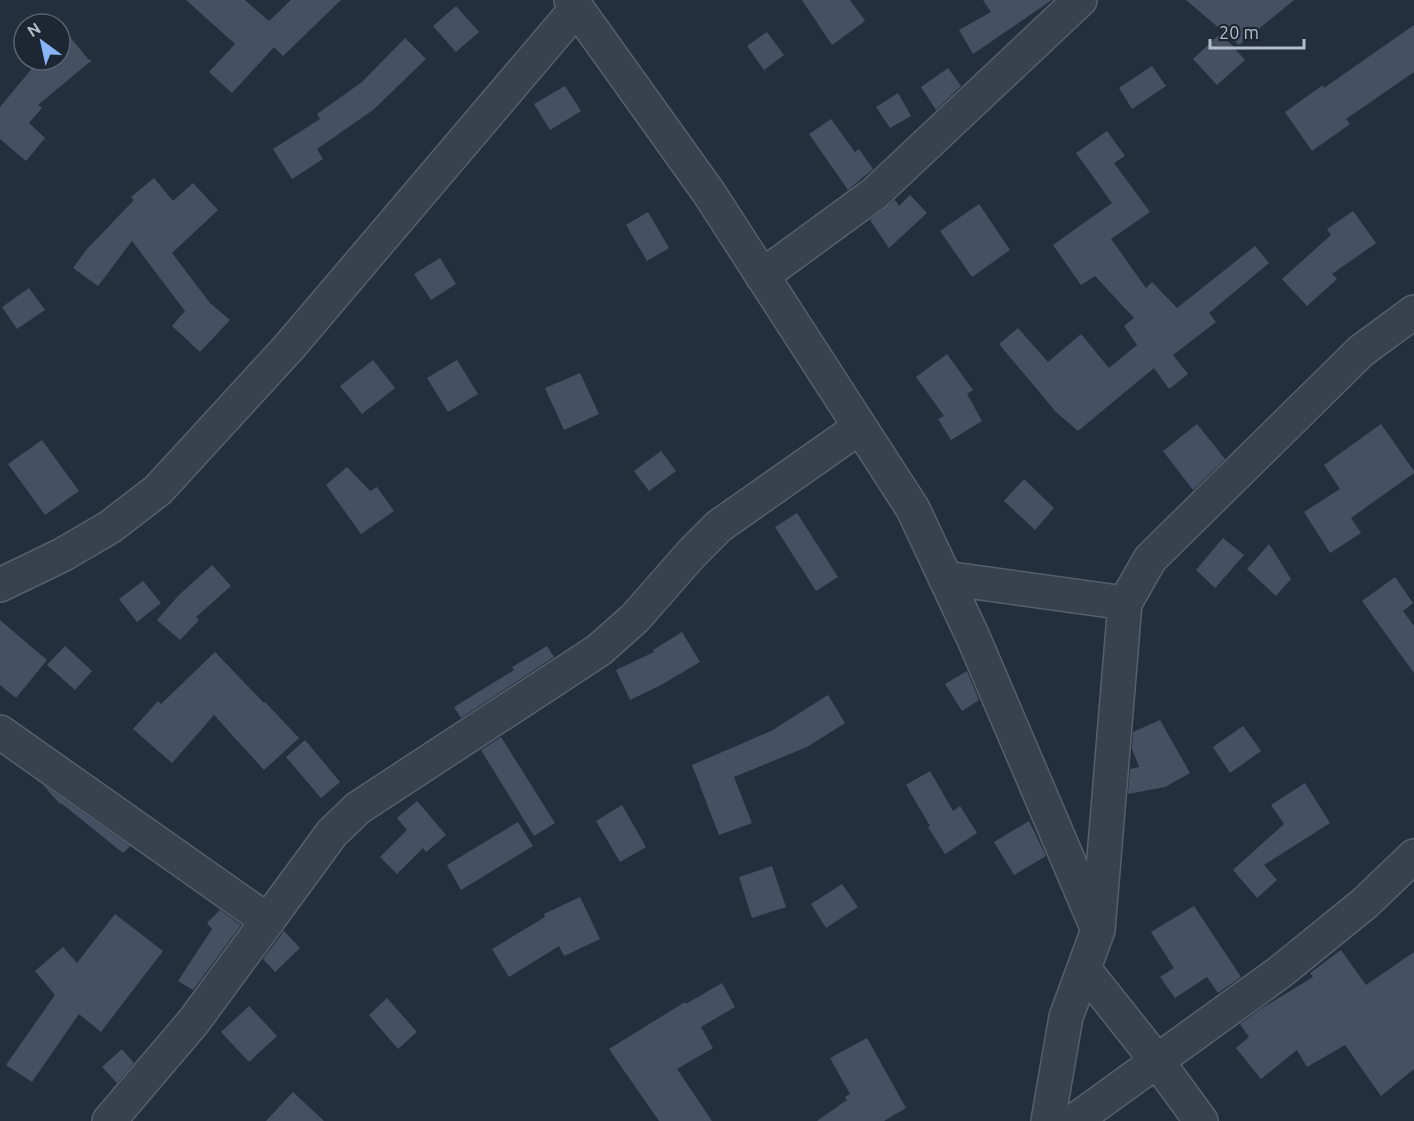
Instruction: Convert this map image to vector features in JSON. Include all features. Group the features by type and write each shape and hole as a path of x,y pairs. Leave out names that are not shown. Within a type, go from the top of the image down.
{"street":[{"path":"762,276 874,194 1080,0"},
{"path":"0,585 62,555 110,527 158,489 290,346 574,4 709,193 913,508 973,637 1098,930"},
{"path":"1048,1121 1066,1017 1098,930 1125,603 1150,559 1361,351 1414,312"},
{"path":"109,1121 195,1021 332,833 358,808 599,650 635,618 719,526 860,427"},
{"path":"945,578 1125,603"},
{"path":"0,732 268,921"},
{"path":"1074,1121 1288,965 1365,903 1414,856"},
{"path":"1084,969 1201,1121"}],"building":[{"path":"186,0 245,0 269,21 291,0 341,0 283,56 274,47 232,93 209,72 235,44"},
{"path":"802,0 850,0 865,21 832,45"},
{"path":"983,0 1052,0 973,54 959,30 991,12"},
{"path":"1186,0 1294,0 1239,45"},
{"path":"456,6 479,32 456,52 433,26"},
{"path":"1414,25 1414,72 1346,119 1350,124 1312,151 1285,112 1323,85 1324,88"},
{"path":"767,32 784,55 764,70 747,46"},
{"path":"1221,33 1245,60 1217,85 1193,59"},
{"path":"405,38 426,59 373,110 317,149 323,159 292,179 273,149 320,119 317,114 362,82"},
{"path":"72,39 89,60 92,60 38,105 42,108 29,123 45,138 26,161 0,139 0,107 29,72 72,72"},
{"path":"1152,66 1166,86 1132,109 1119,88"},
{"path":"948,68 961,86 936,110 921,87"},
{"path":"565,86 581,111 550,130 534,104"},
{"path":"898,93 911,116 890,128 876,107"},
{"path":"831,119 855,152 859,149 873,169 848,190 809,134"},
{"path":"1107,131 1125,156 1114,163 1150,212 1111,239 1146,288 1152,282 1177,308 1255,246 1269,263 1209,313 1216,322 1173,355 1188,374 1169,389 1154,368 1078,431 1056,412 999,344 1018,328 1048,362 1081,334 1109,368 1137,345 1124,326 1134,318 1095,276 1081,285 1053,245 1112,203 1076,153"},
{"path":"154,178 173,201 193,183 218,210 172,253 210,303 230,320 200,352 172,326 185,311 132,241 98,286 73,268 87,249 134,200 131,197"},
{"path":"910,195 927,213 889,248 870,220 895,200 899,206"},
{"path":"979,204 1010,250 972,277 940,231"},
{"path":"1353,211 1376,243 1332,274 1337,279 1307,306 1282,279 1331,235 1327,229"},
{"path":"648,212 669,248 647,261 626,225"},
{"path":"440,258 456,284 431,300 414,274"},
{"path":"29,288 45,310 17,329 2,307"},
{"path":"947,354 973,390 967,394 982,421 951,440 938,419 944,416 916,377"},
{"path":"373,360 395,388 362,414 340,386"},
{"path":"457,360 478,394 448,412 427,378"},
{"path":"580,373 599,414 564,430 545,388"},
{"path":"1197,424 1225,459 1193,490 1163,451"},
{"path":"1381,424 1414,473 1351,518 1361,533 1330,553 1304,512 1340,489 1324,465"},
{"path":"42,440 79,491 45,515 8,464"},
{"path":"661,451 676,471 649,491 634,471"},
{"path":"347,467 370,491 377,487 394,511 361,534 326,485"},
{"path":"1024,479 1054,508 1035,530 1004,501"},
{"path":"797,513 838,577 816,591 775,527"},
{"path":"1223,538 1244,555 1215,588 1196,570"},
{"path":"1269,544 1291,579 1276,596 1247,569"},
{"path":"212,565 231,586 196,617 199,620 180,640 157,620 179,595"},
{"path":"1395,577 1413,603 1403,611 1414,626 1414,673 1362,601"},
{"path":"143,581 161,603 137,622 119,599"},
{"path":"0,620 47,660 16,698 0,685"},
{"path":"682,632 700,662 630,700 616,670 654,652 653,650"},
{"path":"65,646 92,671 75,690 47,665"},
{"path":"547,646 554,657 461,718 454,707 514,670 512,667"},
{"path":"215,652 299,738 264,770 214,715 172,763 133,729 158,701 161,704"},
{"path":"967,671 979,700 962,711 945,684"},
{"path":"828,695 845,723 807,747 734,777 752,823 719,835 692,765 771,731"},
{"path":"1160,720 1190,773 1165,787 1128,794 1130,769 1139,767 1132,749 1133,732"},
{"path":"1243,726 1261,751 1230,773 1213,747"},
{"path":"501,737 555,823 534,836 481,750"},
{"path":"305,740 340,782 321,798 286,757"},
{"path":"930,771 953,811 960,806 977,833 945,854 906,785"},
{"path":"1305,783 1330,823 1264,865 1277,880 1257,898 1233,870 1284,824 1271,805"},
{"path":"42,784 130,846 123,853 60,804"},
{"path":"417,801 446,835 426,852 423,848 397,874 380,857 407,830 397,818"},
{"path":"622,805 646,847 620,862 596,821"},
{"path":"1029,821 1046,856 1014,875 994,842"},
{"path":"518,822 533,846 461,890 447,865"},
{"path":"772,866 786,907 752,918 739,877"},
{"path":"842,884 858,907 826,928 811,904"},
{"path":"580,897 600,939 564,956 559,946 509,977 492,949 545,917 544,914"},
{"path":"1194,906 1241,977 1218,993 1207,977 1175,998 1160,977 1174,968 1151,932"},
{"path":"220,910 241,925 193,990 178,981 212,929 207,923"},
{"path":"115,914 163,951 101,1032 79,1014 32,1082 6,1065 55,995 35,971 63,947 77,963"},
{"path":"284,931 300,948 275,972 263,959"},
{"path":"1341,950 1366,985 1414,952 1414,1069 1381,1096 1345,1045 1307,1067 1297,1050 1261,1079 1236,1048 1249,1037 1240,1024 1313,977 1310,973"},
{"path":"722,983 735,1007 701,1027 713,1048 677,1069 712,1121 659,1121 609,1049 685,1002 686,1004"},
{"path":"387,998 417,1032 398,1049 369,1015"},
{"path":"249,1006 277,1036 249,1062 221,1032"},
{"path":"867,1038 906,1108 884,1121 817,1121 847,1100 845,1097 850,1094 830,1058"},
{"path":"122,1049 134,1063 117,1083 102,1067"},
{"path":"293,1092 324,1121 266,1121"}]}
